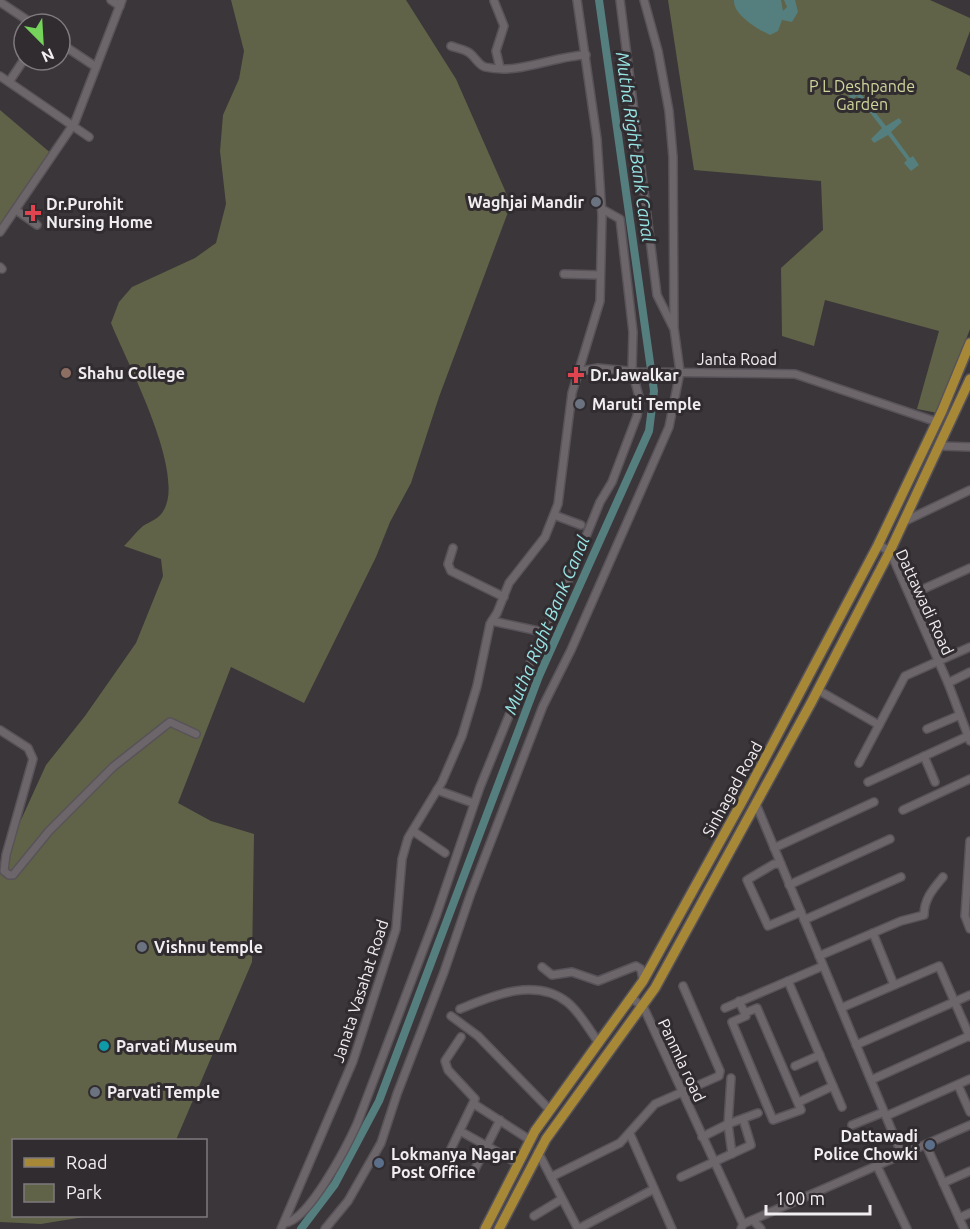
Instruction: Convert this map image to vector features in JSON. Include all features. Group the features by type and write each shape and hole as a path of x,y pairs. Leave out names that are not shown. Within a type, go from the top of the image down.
{"main road":[{"name":"Sinhagad Road","path":"485,1229 530,1140 643,981 799,697 878,545 937,422 970,343"},
{"name":"Sinhagad Road","path":"499,1229 538,1152 643,1006 756,804 890,551 970,379"}],"street":[{"path":"1,228 16,210 72,127 121,3 111,0"},
{"name":"Janata Vasahat Road","path":"283,1226 293,1197 353,1061 358,1039 396,929 400,907 402,859 413,831 437,790 471,708 481,655 492,621 509,583 545,537 554,515 563,481 572,393 581,371 600,301 602,209 597,139 577,0"},
{"path":"620,0 657,295 674,328"},
{"path":"325,1229 348,1202 381,1143 471,893 543,706 571,650 669,427 677,372 674,328 673,157 658,51 644,0"},
{"path":"494,1 504,26 496,51 500,68"},
{"path":"0,2 15,12"},
{"path":"451,46 467,51 481,66 500,68 517,68 553,58 586,55"},
{"path":"72,51 96,68"},
{"path":"9,82 16,72"},
{"path":"0,76 89,137"},
{"path":"283,1226 300,1217 352,1135 436,916 473,803 543,632 558,605 631,433 640,400 635,372 633,332 620,219 602,209"},
{"path":"16,210 37,225"},
{"path":"564,274 600,275"},
{"path":"581,371 598,368 635,372"},
{"name":"Janta Road","path":"635,372 795,374 937,422"},
{"path":"940,446 970,447"},
{"path":"903,522 970,490"},
{"path":"554,515 581,525"},
{"name":"Dattawadi Road","path":"878,545 890,551 948,683 969,738"},
{"path":"453,548 448,564 451,571 504,597"},
{"path":"910,596 969,571"},
{"path":"492,621 543,632"},
{"path":"859,762 905,676 970,647"},
{"path":"948,683 970,672"},
{"path":"818,690 879,725"},
{"path":"927,729 960,715"},
{"path":"0,730 28,748 33,759 6,855 4,871 9,875 13,875 50,831 112,767 170,722 196,734"},
{"path":"868,782 969,738"},
{"path":"924,756 935,782"},
{"path":"903,810 970,779"},
{"path":"437,790 473,803"},
{"path":"774,848 874,802"},
{"path":"756,804 902,1155"},
{"path":"413,831 445,853"},
{"path":"789,885 890,839"},
{"path":"970,841 965,916 970,929"},
{"path":"781,864 774,864 747,880 768,926 802,916 901,877"},
{"path":"819,956 901,921 924,915 929,896 943,877"},
{"path":"873,933 894,985"},
{"path":"542,967 552,975 572,972 598,981 636,966 641,969 643,981"},
{"path":"725,1008 823,966"},
{"path":"841,1008 939,966 970,1036 871,1080"},
{"path":"788,981 842,1107"},
{"path":"550,1177 620,1143 655,1104 720,1074 683,986"},
{"path":"460,1009 507,992 543,992 567,1001 599,1043"},
{"path":"856,1045 970,995"},
{"name":"Panmla road","path":"632,999 643,1006 742,1227"},
{"path":"739,1001 746,1016 732,1022 773,1120 801,1110 757,1008 745,1013"},
{"path":"451,1016 478,1036 550,1110"},
{"path":"448,1155 474,1104 474,1095 448,1070 445,1061 461,1037"},
{"path":"795,1066 820,1055"},
{"path":"731,1078 728,1124 732,1154"},
{"path":"852,1125 970,1079"},
{"path":"958,1085 970,1112"},
{"path":"801,1101 833,1086"},
{"path":"474,1104 530,1140"},
{"path":"702,1137 758,1113"},
{"path":"681,1177 751,1145 743,1119"},
{"path":"473,1173 500,1120"},
{"path":"742,1227 753,1220 970,1125"},
{"path":"460,1131 517,1163"},
{"path":"630,1134 672,1229"},
{"path":"926,1145 964,1229"},
{"path":"538,1152 578,1229 654,1189"},
{"path":"877,1166 907,1229"},
{"path":"943,1183 970,1171"},
{"path":"534,1216 562,1199"},
{"path":"959,1218 970,1213"},
{"path":"753,1220 761,1229"}],"green space":[{"path":"231,0 406,0 456,79 511,204 439,397 411,483 390,522 376,557 304,703 231,667 178,803 211,821 254,834 252,962 176,1139 12,1139 12,1217 84,1217 41,1224 0,1222 0,866 46,765 85,716 136,643 163,576 161,559 124,546 143,526 162,513 168,496 168,473 162,447 141,390 111,323 119,302 132,287 195,258 216,243 226,204 220,151 223,115 239,79 244,51"},
{"name":"P L Deshpande Garden","path":"668,0 930,0 970,18 970,31 956,69 970,76 970,329 938,413 917,409 939,331 825,300 814,346 782,336 781,268 823,230 821,181 694,170"},
{"path":"0,110 53,155 3,227 0,224"}],"water":[{"path":"734,0 781,0 783,11 787,7 784,0 795,0 798,12 792,22 782,20 778,31 770,35 742,16"},
{"path":"860,82 866,89 861,94 886,126 899,118 902,122 891,132 910,158 913,156 919,165 911,171 904,163 907,160 888,135 874,143 871,139 882,128 857,96 852,100 846,92"}],"waterway":[{"name":"Mutha Right Bank Canal","path":"301,1229 335,1184 379,1101 539,676 649,431 654,391 599,0"}],"place":[{"name":"Waghjai Mandir","path":"596,202"},
{"name":"Dr.Purohit Nursing Home","path":"33,213"},
{"name":"Shahu College","path":"66,373"},
{"name":"Dr.Jawalkar","path":"576,375"},
{"name":"Maruti Temple","path":"580,404"},
{"name":"Vishnu temple","path":"142,947"},
{"name":"Parvati Museum","path":"104,1046"},
{"name":"Parvati Temple","path":"95,1092"},
{"name":"Dattawadi Police Chowki","path":"930,1145"},
{"name":"Lokmanya Nagar Post Office","path":"379,1163"}]}
